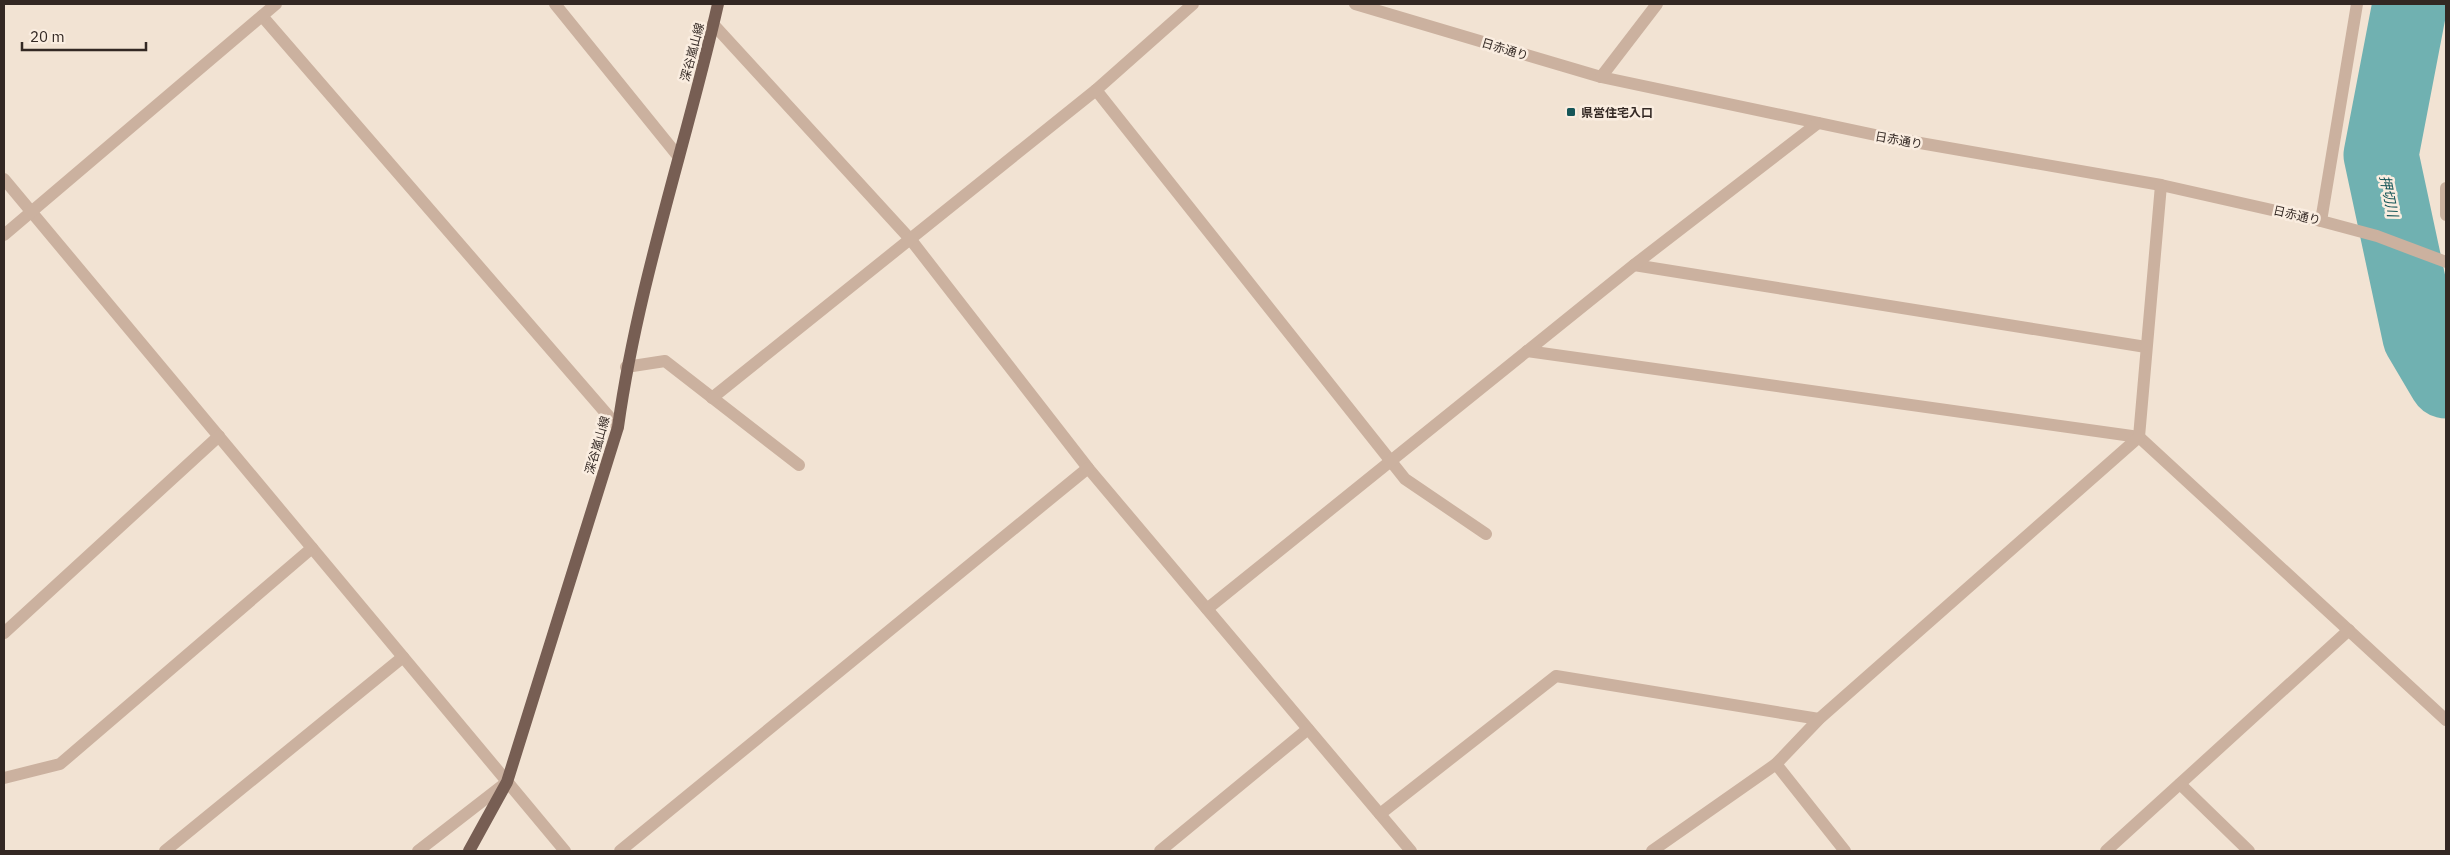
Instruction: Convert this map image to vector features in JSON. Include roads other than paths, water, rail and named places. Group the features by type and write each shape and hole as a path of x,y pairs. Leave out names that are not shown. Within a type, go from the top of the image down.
{"main road":[{"name":"深谷嵐山線","path":"469,851 506,782 618,427 626,367 718,4"}],"street":[{"path":"4,235 276,4"},
{"path":"555,4 678,156"},
{"path":"712,398 1096,90 1193,4"},
{"name":"日赤通り","path":"1355,4 1601,77 1880,136 2161,185 2321,220 2377,236 2446,262"},
{"path":"1601,77 1657,4"},
{"path":"2321,220 2357,4"},
{"path":"262,16 618,427"},
{"path":"713,24 911,240 1088,468 1411,851"},
{"path":"1096,90 1405,479 1486,534"},
{"path":"1207,609 1634,265 1818,123"},
{"path":"4,179 565,851"},
{"path":"1652,851 1776,764 1819,719 2139,437 2161,185"},
{"path":"2446,188 2446,215"},
{"path":"1634,265 2146,347"},
{"path":"1527,351 2139,437 2446,720"},
{"path":"626,367 665,361 799,465"},
{"path":"4,633 219,436"},
{"path":"620,851 1088,468"},
{"path":"4,778 60,764 312,548"},
{"path":"2106,851 2349,630"},
{"path":"164,851 403,657"},
{"path":"1380,814 1556,676 1819,719"},
{"path":"1160,851 1308,729"},
{"path":"1776,764 1844,851"},
{"path":"418,851 506,782"},
{"path":"2180,784 2249,851"}],"waterway":[{"name":"押切川","path":"2410,4 2381,155 2420,337 2446,381"}],"place":[{"name":"県営住宅入口","path":"1571,112"}]}
